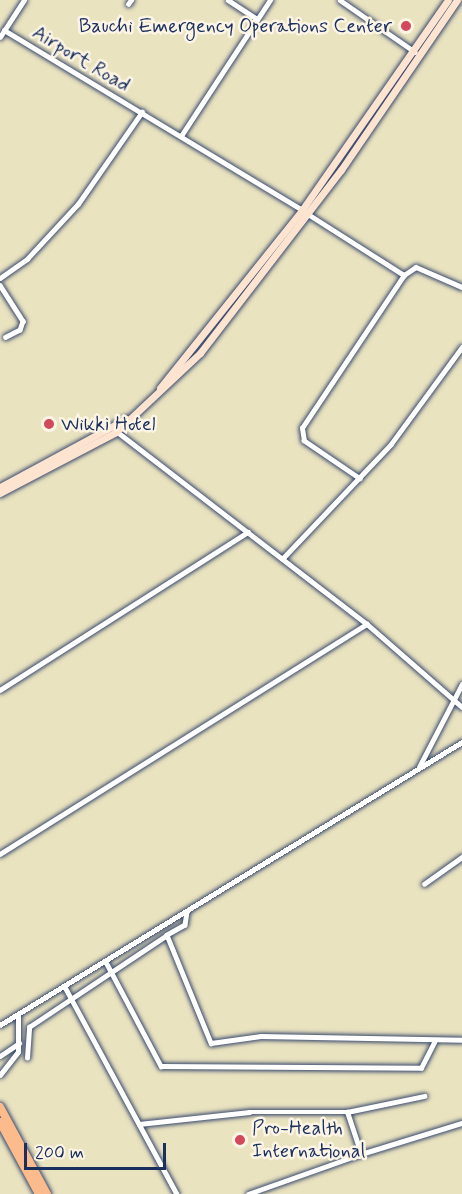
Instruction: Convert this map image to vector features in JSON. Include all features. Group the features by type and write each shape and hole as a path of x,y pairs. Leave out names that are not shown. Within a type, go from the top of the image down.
{"main road":[{"path":"0,1107 47,1194"},
{"path":"0,1122 39,1194"}],"street":[{"path":"0,38 24,0"},
{"path":"228,0 257,19"},
{"path":"181,136 270,0"},
{"path":"340,0 416,53"},
{"path":"416,53 448,0"},
{"path":"0,493 115,430 200,353 305,212 416,53 457,0"},
{"name":"Airport Road","path":"4,30 142,112 404,275"},
{"path":"0,278 27,259 78,204 142,112"},
{"path":"360,479 304,441 302,428 404,275 416,267 462,287"},
{"path":"0,285 24,321 20,330 6,337"},
{"path":"282,558 360,479 462,346"},
{"path":"0,487 115,430"},
{"path":"115,430 367,624 462,707"},
{"path":"0,690 248,532"},
{"path":"0,854 367,624"},
{"path":"419,767 452,699 462,684"},
{"path":"0,1025 18,1017 462,742"},
{"path":"424,884 462,857"},
{"path":"27,1058 29,1027 71,995 185,925 187,912"},
{"path":"167,935 211,1043 261,1036 434,1042 462,1040"},
{"path":"106,962 161,1066 421,1068 434,1042"},
{"path":"65,987 177,1194"},
{"path":"0,1075 18,1052 18,1017"},
{"path":"0,1056 19,1043"},
{"path":"139,1124 238,1113 347,1112 424,1096"},
{"path":"347,1112 361,1154"},
{"path":"248,1194 361,1154 462,1123"}],"place":[{"name":"Bauchi Emergency Operations Center","path":"406,26"},
{"name":"Wikki Hotel","path":"49,424"},
{"name":"Pro-Health International","path":"240,1140"}]}
